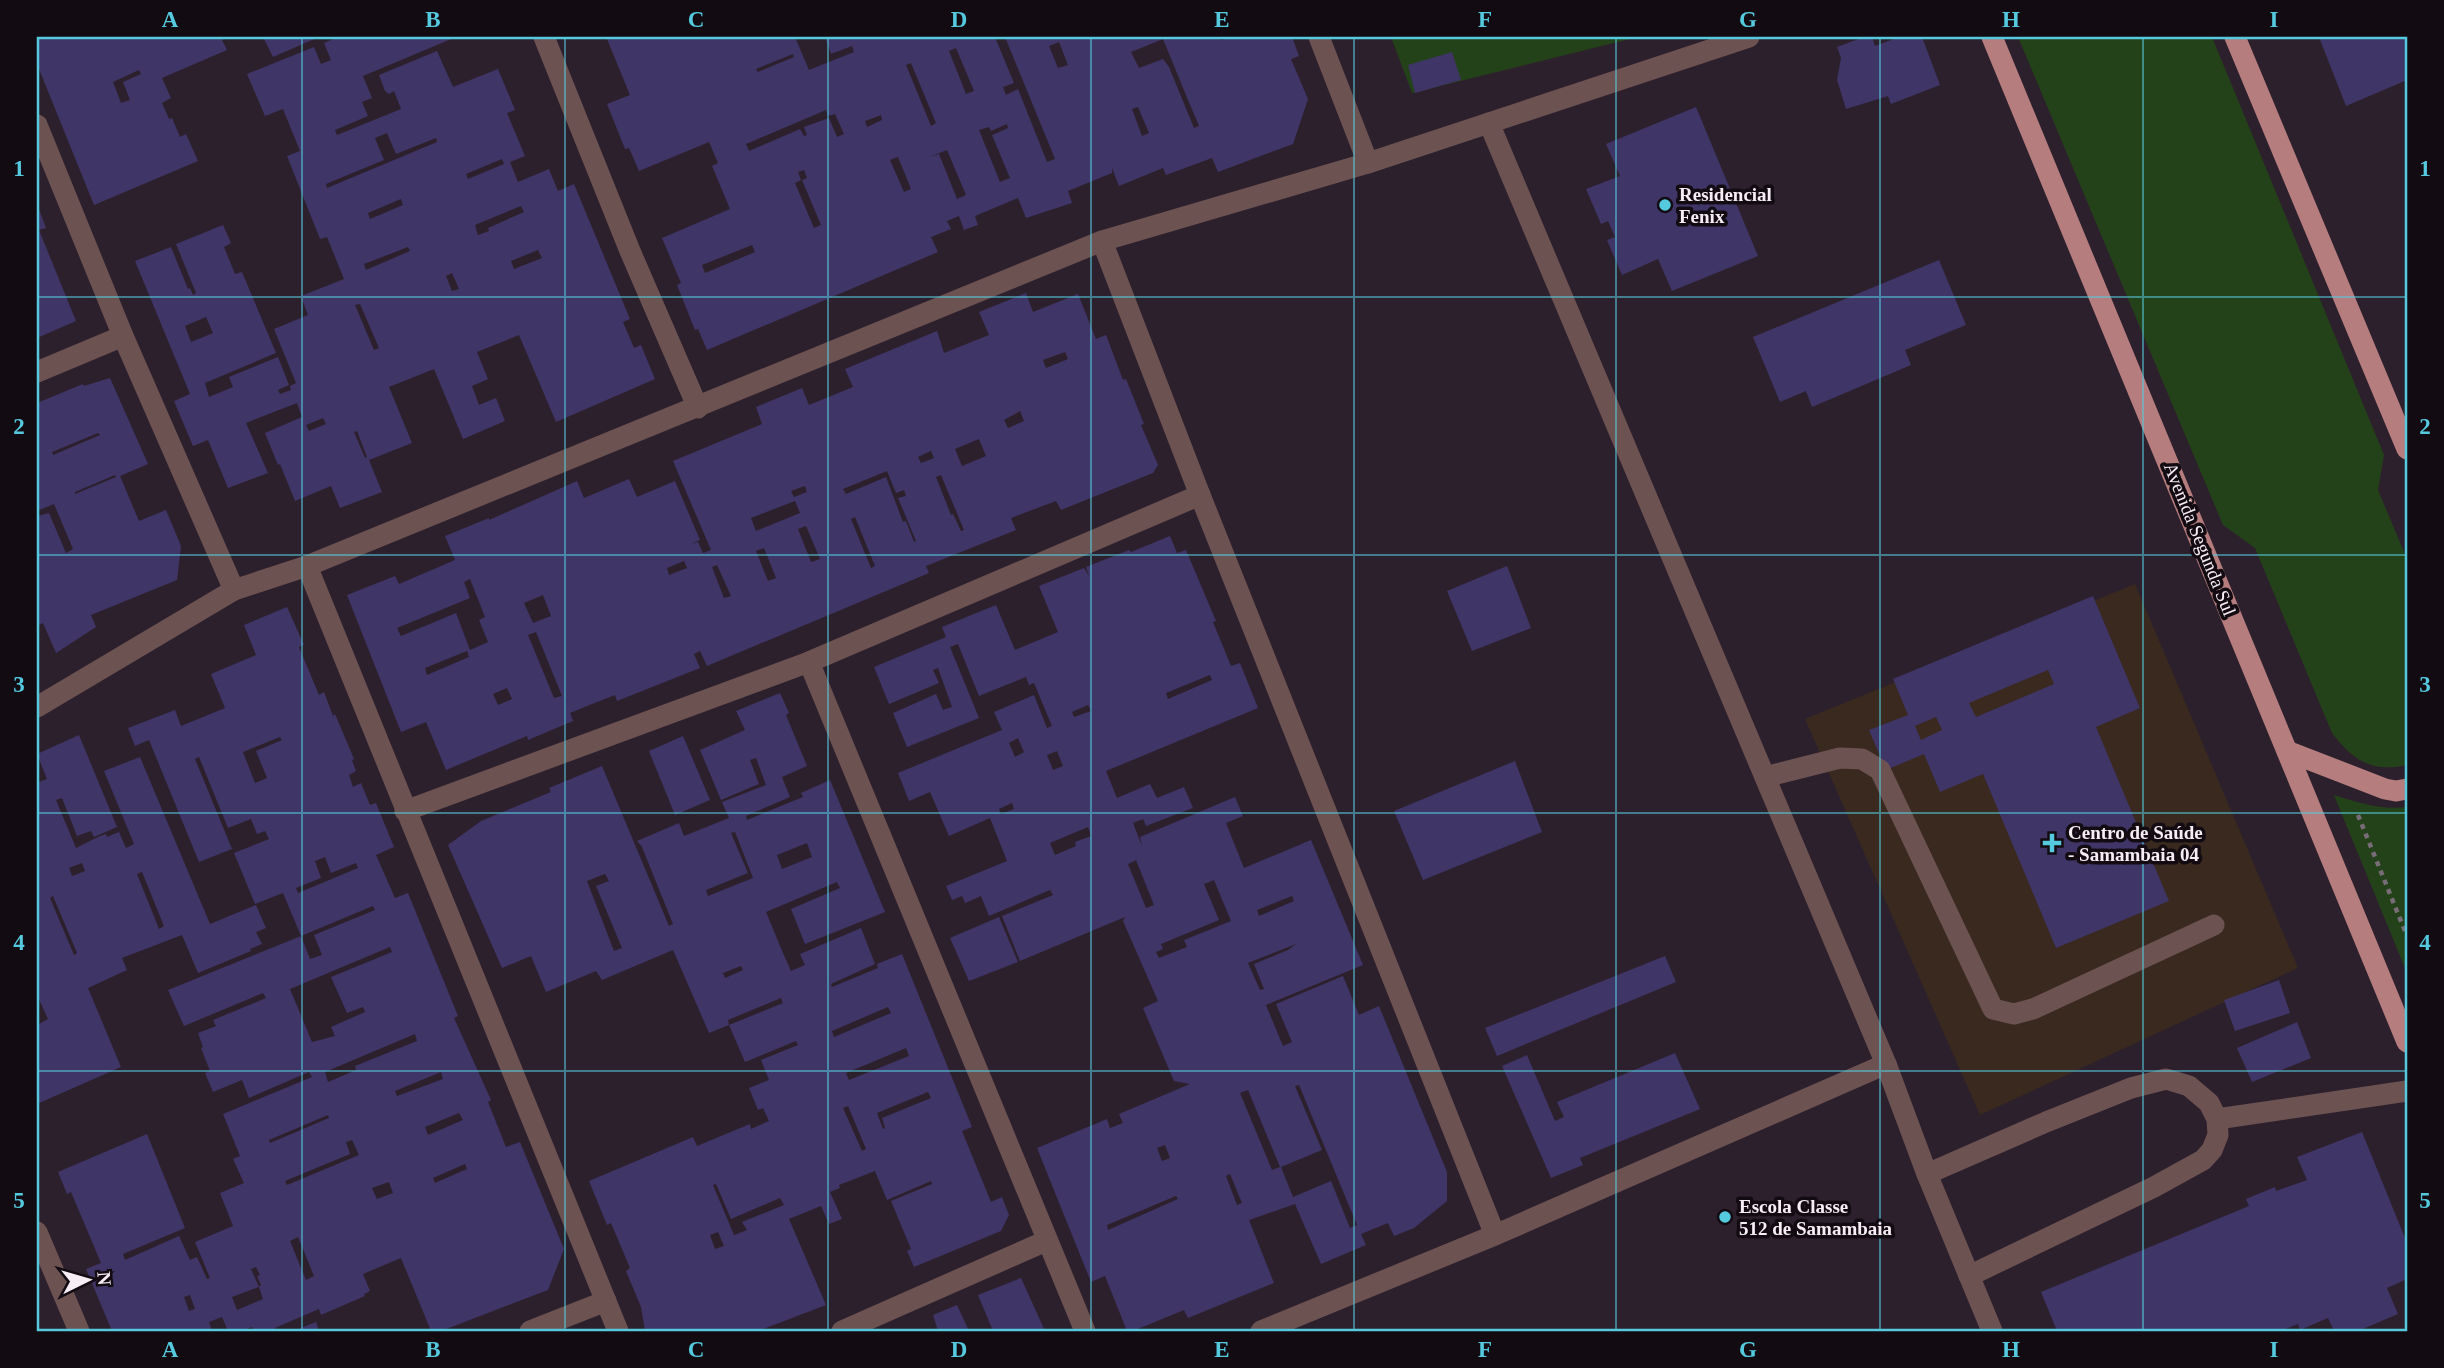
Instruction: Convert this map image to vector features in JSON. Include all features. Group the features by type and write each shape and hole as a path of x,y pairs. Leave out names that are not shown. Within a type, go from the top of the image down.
{"main road":[{"name":"Avenida Segunda Sul","path":"1992,37 2407,1042"},
{"path":"2235,37 2407,449"},
{"path":"2287,751 2377,787 2396,791 2407,789"}],"street":[{"path":"545,37 630,251 698,408"},
{"path":"1319,37 1368,163"},
{"path":"37,707 234,590 307,565 1102,242 1368,163 1744,38"},
{"path":"1489,123 1886,1064 1927,1174 1992,1331"},
{"path":"37,125 123,336 234,590"},
{"path":"1102,242 1495,1235"},
{"path":"37,372 123,336"},
{"path":"405,811 809,662 1200,495"},
{"path":"307,565 618,1331"},
{"path":"809,662 1085,1331"},
{"path":"1765,777 1840,758 1862,759 1880,770 1993,1009 2014,1014 2034,1009 2214,925"},
{"path":"1261,1331 1495,1235 1886,1064"},
{"path":"1927,1174 2131,1088 2166,1079 2189,1086 2208,1103 2217,1119 2218,1135 2212,1150 2203,1160 2154,1187 1969,1276"},
{"path":"2217,1119 2407,1091"},
{"path":"37,1232 79,1331"},
{"path":"842,1331 1046,1241"},
{"path":"530,1331 606,1301"}],"path":[{"path":"2367,817 2357,815 2407,936"}],"shaded area":[{"name":"Centro de Saúde - Samambaia 04","path":"2135,584 2298,968 1980,1115 1805,719"}],"green space":[{"path":"1391,37 1638,37 1412,93"},
{"path":"2018,37 2212,37 2384,455 2378,490 2407,559 2407,765 2373,766 2355,757 2332,733 2255,548 2223,525"},
{"path":"2334,795 2379,807 2407,807 2407,973"}],"building":[{"path":"37,37 229,37 222,40 227,50 162,78 171,98 162,103 180,137 186,134 198,161 94,205 37,64","holes":["139,70 141,74 123,82 130,100 121,103 113,82"]},
{"path":"263,37 319,37 273,57"},
{"path":"338,37 456,37 363,76 372,98 362,102 368,116 335,130 337,135 401,109 394,91 389,94 385,91 379,75 437,51 453,87 498,69 515,110 507,113 525,156 510,162 518,182 549,169 558,191 574,184 630,319 623,322 634,348 641,345 655,379 556,422 519,335 477,352 488,379 472,386 479,405 496,398 505,421 463,439 434,369 389,387 412,443 369,460 382,492 340,508 331,486 295,501 265,433 302,417 297,403 246,423 268,473 228,488 208,440 193,446 174,401 190,394 135,261 171,247 193,295 196,293 176,244 223,225 231,243 224,247 235,274 242,272 276,353 205,383 209,397 233,387 229,377 278,357 289,385 278,390 280,394 291,390 290,386 296,383 274,329 308,315 301,296 344,279 327,237 320,239 287,156 300,151 283,109 265,116 247,74 314,47 321,64 331,60 324,43","holes":["387,133 396,154 436,138 437,142 327,188 326,184 384,160 375,138","502,159 504,164 468,179 466,174","401,199 403,205 370,219 368,213","521,206 524,212 488,228 489,231 478,235 475,225","408,247 410,251 366,270 364,264","538,250 542,258 514,269 511,261","452,273 459,289 452,291 446,276","360,304 379,348 374,350 355,305","206,317 213,333 191,342 185,326","323,418 326,424 309,431 306,425","357,431 367,457 365,458 354,432"]},
{"path":"795,37 809,70 854,52 852,46 831,54 825,37 995,37 1014,83 1003,87 1006,95 1018,89 1047,162 1055,159 1005,37 1220,37 1221,40 1230,37 1292,37 1299,56 1291,59 1308,99 1293,144 1218,172 1212,158 1166,175 1163,168 1119,186 1112,168 1112,173 1068,191 1072,203 1026,218 1018,198 975,216 978,225 964,230 959,216 947,221 951,229 931,237 938,252 707,350 698,329 695,330 677,285 681,283 662,238 730,209 712,166 718,163 709,142 639,171 629,148 625,149 607,104 630,95 607,39","holes":["1163,39 1199,126 1194,128 1169,67 1163,59 1139,68 1131,52","1059,42 1068,65 1058,68 1049,46","956,48 974,91 966,94 949,51","793,54 794,57 758,72 756,69","911,63 936,123 931,126 906,65","1138,107 1149,133 1142,136 1132,109","826,110 828,116 835,114 844,134 837,137 829,118 804,127 807,135 804,136 800,129 749,151 746,144","881,115 882,120 867,127 865,121","1007,124 1008,128 992,135 1010,178 1000,182 979,130 989,127 991,131","947,150 966,195 957,199 939,154 929,157","898,157 911,189 904,192 890,160","804,170 807,178 802,180 821,225 814,228 795,183 801,180 798,172","752,245 755,252 705,273 702,265"]},
{"path":"1864,37 1872,37 1875,46 1899,37 1922,37 1940,85 1891,104 1888,96 1846,109 1837,80 1841,58 1837,47"},
{"path":"2319,37 2407,37 2407,80 2346,106"},
{"path":"1452,52 1461,80 1415,93 1408,65"},
{"name":"Residencial Fenix","path":"1696,107 1758,256 1672,291 1658,259 1622,275 1607,240 1615,237 1608,221 1601,224 1586,189 1620,176 1606,144"},
{"path":"37,204 46,228 39,230 76,321 37,338"},
{"path":"1939,260 1966,325 1905,350 1911,365 1812,407 1806,391 1780,402 1753,337"},
{"path":"1026,293 1033,312 1078,294 1096,339 1106,335 1123,380 1126,379 1158,465 1153,473 1061,510 1056,501 1011,518 1016,530 926,566 929,573 707,666 700,651 694,654 700,668 617,701 615,695 592,704 570,713 573,721 528,740 527,736 446,770 426,722 401,732 347,595 395,576 399,584 455,560 445,536 489,520 577,481 584,498 629,479 637,497 675,481 700,540 691,544 698,542 703,553 711,550 673,461 762,424 756,407 802,388 809,405 853,387 845,369 937,331 944,353 989,335 979,312","holes":["1065,352 1068,359 1046,368 1043,360","1020,411 1024,421 1008,428 1004,420","979,439 986,456 962,466 955,449","931,451 934,458 921,463 918,457","887,471 896,493 904,490 906,496 898,498 916,541 914,542 906,521 903,522 886,477 846,494 843,489","941,475 964,530 961,531 953,514 951,515 936,477","805,486 807,492 794,497 791,491","795,501 800,513 756,531 751,518","855,517 875,566 871,568 851,519","806,526 820,559 811,562 798,529","764,548 776,578 768,581 756,551","684,561 687,568 669,575 667,568","717,565 731,596 724,598 712,567","470,579 485,617 479,620 488,642 470,650 456,613 401,636 397,628 470,598 464,582","543,595 551,616 533,623 524,603","536,632 562,696 554,698 528,635","467,651 469,657 427,675 425,668","507,688 512,699 498,705 493,694"]},
{"path":"110,378 148,464 120,476 139,521 166,510 181,546 177,580 91,615 96,627 56,653 43,623 37,626 37,516 49,513 66,553 73,549 54,504 37,511 37,403 83,384 84,386","holes":["98,433 100,435 53,455 52,452","115,475 116,477 75,494 75,492"]},
{"path":"1170,536 1177,553 1186,550 1216,621 1213,622 1231,666 1240,663 1258,708 1106,771 1117,798 1150,784 1157,798 1184,787 1193,808 1146,826 1143,819 1133,823 1142,846 1140,837 1235,797 1243,816 1226,823 1244,868 1311,840 1363,965 1266,1005 1283,1046 1292,1042 1276,1004 1343,976 1359,1015 1379,1006 1447,1172 1447,1201 1414,1228 1394,1236 1388,1223 1361,1234 1366,1245 1321,1264 1295,1204 1249,1220 1274,1283 1188,1318 1184,1310 1127,1331 1105,1276 1091,1282 1037,1148 1107,1119 1110,1128 1123,1123 1119,1114 1190,1084 1174,1081 1143,1008 1158,1001 1123,921 1125,917 1020,961 1002,916 1053,895 1050,890 989,916 981,896 965,903 962,896 952,900 946,886 1007,861 990,818 949,836 930,792 909,801 898,773 1002,730 994,712 1034,695 1047,728 1052,726 1034,683 1029,685 1026,677 979,696 958,644 950,647 979,718 907,747 893,713 936,694 943,710 952,707 938,668 933,670 939,683 889,704 874,667 946,637 942,627 996,605 1015,650 1058,632 1039,586 1084,568 1089,576 1086,567 1129,550 1131,552","holes":["1210,675 1212,680 1168,699 1166,693","1088,705 1091,711 1074,717 1072,712","1018,738 1024,752 1015,757 1009,743","1057,751 1063,766 1053,770 1047,755","1012,803 1014,809 1001,814 999,809","1088,827 1091,836 1075,842 1076,846 1055,855 1050,843","1136,860 1154,905 1146,908 1128,864","1214,880 1231,921 1184,940 1187,947 1159,958 1156,952 1163,949 1161,944 1219,920 1204,884","1292,896 1294,901 1259,916 1257,910","1296,944 1254,964 1264,989 1260,990 1248,963","1299,1085 1357,1225 1350,1228 1331,1181 1293,1197 1281,1167 1322,1150 1295,1086","1248,1090 1280,1167 1272,1170 1240,1093","1165,1145 1170,1158 1162,1161 1157,1148","1230,1174 1242,1203 1237,1205 1226,1176","1176,1196 1178,1199 1108,1230 1107,1225"]},
{"path":"1507,566 1531,628 1472,651 1447,591"},
{"path":"2093,596 2140,708 2096,727 2169,901 2056,948 1983,774 1940,792 1924,754 1886,770 1869,730 1908,715 1893,679","holes":["2048,670 2054,684 1976,717 1969,703","1936,717 1942,730 1921,740 1915,726"]},
{"path":"287,607 304,645 299,647 319,695 324,692 354,759 352,760 356,771 349,775 353,787 361,783 370,805 376,803 394,847 376,855 395,898 408,893 458,1016 454,1018 491,1100 488,1102 506,1147 520,1142 564,1249 548,1290 441,1331 431,1331 401,1258 363,1274 370,1291 364,1294 365,1296 321,1315 319,1309 275,1328 277,1331 254,1331 252,1327 242,1331 228,1331 222,1317 209,1322 212,1331 112,1331 86,1269 101,1263 71,1192 67,1194 58,1172 147,1134 185,1228 123,1254 125,1260 179,1236 190,1260 197,1257 207,1279 210,1278 195,1242 233,1226 220,1193 244,1183 233,1159 240,1156 223,1114 312,1077 309,1072 249,1098 242,1080 213,1092 205,1073 210,1071 198,1033 216,1026 213,1020 266,998 263,993 184,1026 168,990 301,936 283,893 255,904 234,853 269,839 265,831 257,834 251,819 228,828 199,757 195,759 232,849 199,862 149,740 135,746 128,728 175,710 181,726 225,708 211,674 256,655 244,625","holes":["280,737 282,740 256,751 267,778 255,783 243,752","325,857 331,873 356,863 358,868 298,893 296,888 321,878 315,861","373,906 375,910 314,935 322,955 310,959 301,936","390,947 392,952 331,977 347,1013 363,1007 365,1012 331,1027 335,1036 312,1042 290,989","415,1034 417,1041 355,1066 356,1070 328,1082 325,1072","441,1072 443,1079 397,1096 395,1091","459,1113 463,1120 428,1135 425,1127","328,1115 329,1118 270,1143 269,1140","352,1140 359,1155 287,1185 285,1181 350,1154 346,1142","465,1164 467,1169 435,1183 433,1178","389,1182 393,1193 377,1199 372,1188","298,1237 314,1276 306,1280 290,1241","256,1267 260,1275 257,1276 261,1285 259,1287 251,1269","259,1287 263,1299 237,1310 232,1297","190,1295 195,1309 189,1311 184,1297"]},
{"path":"780,693 807,766 782,777 790,797 746,816 747,820 803,797 801,793 830,780 885,912 805,944 791,909 840,888 837,882 766,912 791,971 805,965 800,954 861,928 875,964 831,984 832,987 878,968 877,964 902,954 972,1127 962,1131 991,1202 1002,1197 1009,1215 1001,1231 914,1267 907,1251 911,1249 891,1201 932,1184 931,1181 887,1200 875,1171 839,1185 840,1188 830,1192 842,1219 829,1224 821,1206 789,1219 826,1305 758,1331 645,1331 641,1307 626,1271 630,1268 611,1223 607,1225 589,1181 693,1137 697,1146 750,1124 751,1129 769,1121 763,1108 758,1110 749,1088 769,1080 761,1060 798,1045 796,1041 745,1062 729,1025 709,1033 673,950 602,980 596,971 546,992 531,956 502,968 448,845 481,821 551,792 549,788 602,766 669,926 673,924 642,847 637,841 679,823 684,836 729,818 722,802 766,785 756,758 750,760 759,784 721,800 700,750 745,730 736,711","holes":["735,832 753,878 708,896 706,890 748,873 731,833","807,843 812,857 782,869 777,855","605,874 609,881 596,886 622,948 614,951 587,881","741,966 743,970 725,978 723,973","781,998 783,1003 729,1025 728,1020","888,1007 891,1013 834,1037 832,1031","906,1048 909,1056 849,1080 846,1073","928,1092 931,1098 882,1118 883,1129 877,1113","848,1106 866,1149 862,1151 843,1108","716,1184 731,1219 780,1198 784,1205 742,1222 747,1230 734,1235 713,1185","718,1232 724,1246 715,1249 710,1235"]},
{"path":"79,735 117,827 94,837 91,831 77,836 62,798 56,800 76,848 100,836 106,834 107,837 119,832 126,848 134,844 104,771 140,757 210,924 256,905 266,928 256,932 262,944 198,973 182,935 122,958 127,970 88,988 121,1067 37,1104 37,1019 39,1024 48,1019 37,995 37,783 47,779 37,754","holes":["82,863 85,871 72,876 69,868","142,872 164,926 159,929 137,874","53,896 77,953 74,955 50,898"]},
{"path":"683,736 710,800 675,815 649,751"},
{"path":"1515,761 1542,832 1423,880 1394,811"},
{"path":"999,917 1018,962 969,981 950,938"},
{"path":"1665,956 1676,982 1497,1056 1485,1028"},
{"path":"2279,980 2290,1013 2235,1031 2224,1000"},
{"path":"2297,1022 2311,1058 2252,1082 2237,1048"},
{"path":"1675,1053 1700,1109 1580,1158 1583,1165 1551,1178 1502,1066 1527,1055 1555,1121 1564,1117 1557,1102"},
{"path":"2362,1132 2407,1243 2407,1279 2387,1288 2398,1314 2358,1331 2334,1331 2328,1318 2300,1330 2298,1324 2280,1331 2057,1331 2041,1292 2249,1206 2246,1199 2275,1187 2276,1191 2307,1180 2297,1157"},
{"path":"1021,1278 1045,1331 993,1331 978,1295"},
{"path":"957,1305 969,1331 938,1331 933,1315"},
{"path":"316,1322 319,1331 293,1331"}],"place":[{"name":"Residencial Fenix","path":"1665,205"},
{"name":"Centro de Saúde - Samambaia 04","path":"2052,843"},
{"name":"Escola Classe 512 de Samambaia","path":"1725,1217"}]}
